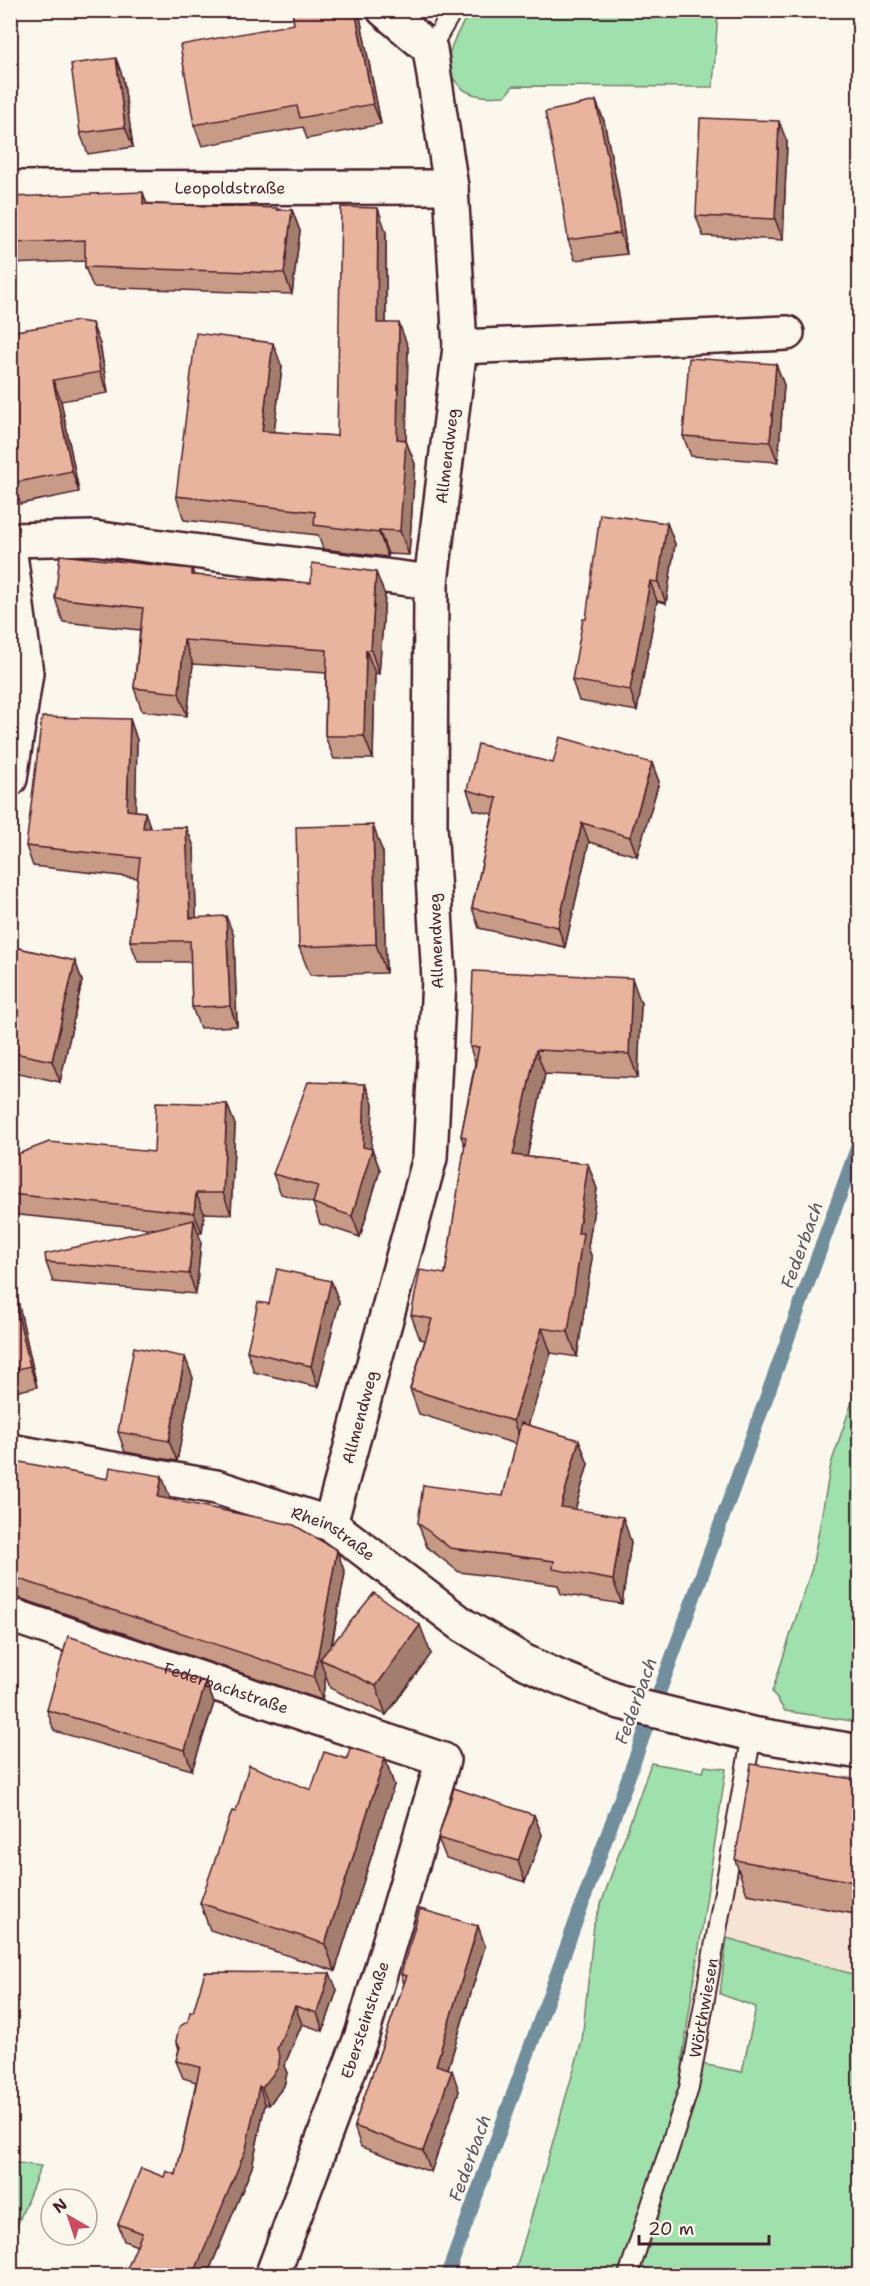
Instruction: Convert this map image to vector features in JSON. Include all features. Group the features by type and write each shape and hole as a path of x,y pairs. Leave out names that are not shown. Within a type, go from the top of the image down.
{"street":[{"path":"384,10 430,49"},
{"name":"Allmendweg","path":"330,1524 430,1158 439,980 430,825 431,582 460,347 451,187 430,49"},
{"name":"Leopoldstraße","path":"10,188 451,187"},
{"path":"460,347 787,333"},
{"path":"10,540 93,538 431,582"},
{"path":"10,554 26,673 10,779"},
{"name":"Rheinstraße","path":"11,1454 216,1487 330,1524 463,1625 523,1661 620,1702 752,1734 860,1752"},
{"name":"Federbachstraße","path":"10,1615 443,1760"},
{"name":"Ebersteinstraße","path":"272,2276 362,2035 443,1760"}],"lane":[{"path":"430,49 453,10"},
{"name":"Wörthwiesen","path":"628,2276 689,2088 752,1734"}],"shaded area":[{"path":"754,1776 859,1790 859,1976 727,1938"}],"green space":[{"path":"470,11 718,11 713,87 513,86 505,96 474,95 459,86 451,75 449,66 452,47"},
{"path":"859,1381 860,1722 785,1711 772,1692 812,1568 831,1464"},
{"path":"651,1763 703,1772 705,1766 726,1769 682,2060 742,2072 756,2007 720,1994 727,1938 859,1976 859,2275 514,2276 582,2041 594,1924"},
{"path":"10,2162 41,2166 11,2241"}],"building":[{"path":"292,10 355,10 373,104 300,118 297,106 194,125 180,45 294,24"},
{"path":"116,58 125,127 80,133 71,64"},
{"path":"596,101 620,233 568,240 559,178 545,112"},
{"path":"700,118 779,121 775,219 696,216"},
{"path":"143,192 143,204 292,210 284,273 85,267 85,240 10,243 10,197"},
{"path":"341,207 378,208 377,323 399,323 397,439 406,440 400,531 379,530 379,533 314,525 315,512 176,496 196,333 273,343 262,431 337,436"},
{"path":"77,321 92,323 100,372 53,380 72,471 13,483 12,478 10,479 10,332"},
{"path":"689,358 776,364 770,442 683,436"},
{"path":"600,514 667,523 658,582 650,581 630,690 572,680 583,619 586,619"},
{"path":"60,555 192,569 192,575 311,583 312,563 376,572 371,650 366,650 364,736 325,736 327,650 184,640 179,693 134,688 143,608 55,598"},
{"path":"42,717 130,719 127,810 145,812 143,828 186,827 190,918 226,916 230,1006 192,1007 190,941 130,941 140,858 26,846"},
{"path":"560,737 652,763 630,837 582,823 558,927 472,908 497,798 467,790 478,744 553,763"},
{"path":"373,825 376,944 299,947 296,827"},
{"path":"10,946 75,961 52,1061 10,1052"},
{"path":"473,971 632,978 629,1054 536,1050 513,1155 588,1164 578,1233 583,1233 568,1332 542,1328 513,1421 410,1389 432,1319 411,1315 420,1270 445,1274 466,1137 461,1136 479,1047 470,1047"},
{"path":"308,1082 365,1084 363,1147 372,1149 352,1216 313,1203 318,1186 273,1174"},
{"path":"156,1102 227,1104 223,1193 196,1193 194,1213 10,1194 10,1157 49,1142 154,1152"},
{"path":"194,1220 189,1274 46,1262 45,1254"},
{"path":"277,1269 331,1281 311,1366 247,1351 258,1302 269,1304"},
{"path":"10,1281 30,1366 10,1371"},
{"path":"134,1347 185,1357 169,1441 118,1432"},
{"path":"521,1423 579,1440 561,1507 623,1517 613,1580 553,1569 554,1561 450,1548 418,1523 423,1485 503,1496"},
{"path":"15,1461 108,1479 110,1467 162,1476 158,1497 294,1525 337,1550 314,1677 10,1576 10,1463 15,1463"},
{"path":"374,1593 420,1625 376,1686 320,1659"},
{"path":"68,1636 206,1682 185,1750 47,1710"},
{"path":"350,1748 385,1758 325,1944 200,1903 232,1811 236,1812 249,1765 311,1790 324,1752 347,1759"},
{"path":"751,1764 860,1780 860,1883 735,1860"},
{"path":"454,1788 534,1815 518,1861 438,1838"},
{"path":"420,1909 478,1926 436,2065 452,2070 423,2151 354,2126 407,1976 401,1974"},
{"path":"205,1972 330,1973 317,2013 295,2006 277,2049 280,2056 278,2068 262,2088 259,2086 246,2149 193,2276 124,2276 142,2233 118,2224 141,2168 164,2177 166,2171 176,2175 200,2067 176,2061 180,2047 176,2041 179,2027 188,2021 190,2012 193,2012"},
{"path":"302,2269 323,2276 300,2276"}],"waterway":[{"name":"Federbach","path":"447,2276 860,1140"}]}
